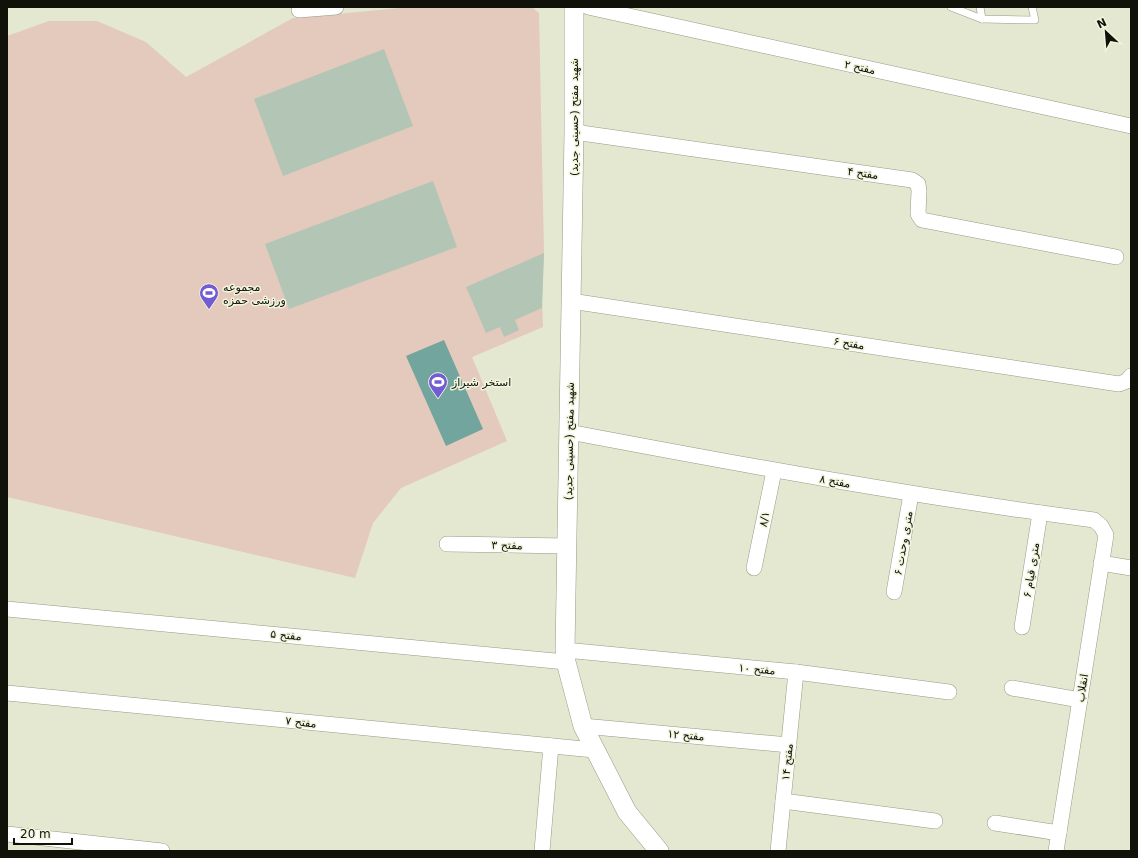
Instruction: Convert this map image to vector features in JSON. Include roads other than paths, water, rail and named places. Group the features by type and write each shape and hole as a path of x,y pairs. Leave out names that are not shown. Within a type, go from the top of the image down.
{"street":[{"path":"299,10 336,7"},
{"name":"شهید مفتح (حسینی جدید)","path":"574,7 574,132 565,656 582,726 627,812 659,851"},
{"name":"مفتح ۲","path":"588,7 1131,126"},
{"name":"مفتح ۴","path":"574,132 912,180 918,184 918,214 922,220 1116,257"},
{"name":"مفتح ۶","path":"571,301 1119,384 1129,379"},
{"name":"مفتح ۸","path":"569,432 774,471 911,494 1094,520 1101,526"},
{"name":"۸/۱","path":"754,568 774,471"},
{"name":"۶ متری وحدت","path":"894,592 911,494"},
{"name":"۶ متری قیام","path":"1022,627 1040,513"},
{"name":"انقلاب","path":"1056,851 1106,535 1101,526"},
{"name":"مفتح ۳","path":"447,544 567,546"},
{"path":"1101,563 1131,568"},
{"name":"مفتح ۵","path":"7,608 565,656"},
{"name":"مفتح ۱۰","path":"565,656 796,672 949,692"},
{"name":"مفتح ۱۴","path":"778,851 796,672"},
{"path":"1012,688 1080,700"},
{"name":"مفتح ۷","path":"7,693 594,750"},
{"name":"مفتح ۱۲","path":"582,726 789,745"},
{"path":"542,851 551,746"},
{"path":"783,801 935,821"},
{"path":"995,823 1059,833"},
{"path":"7,834 162,851"}],"lane":[{"path":"951,7 982,19 1036,20 1032,7"},
{"path":"980,7 982,19"}],"water":[{"path":"444,340 483,429 446,446 406,356"}],"place":[{"name":"مجموعه ورزشی حمزه","path":"209,310"},
{"name":"استخر شیراز","path":"438,399"}]}
